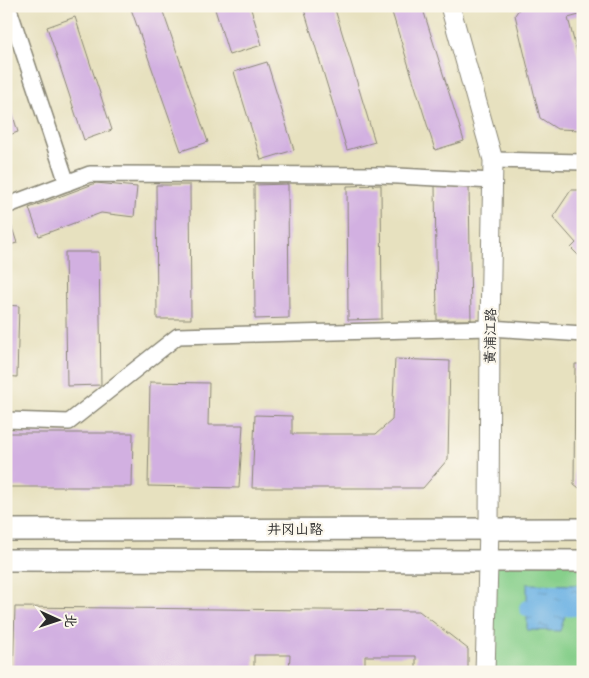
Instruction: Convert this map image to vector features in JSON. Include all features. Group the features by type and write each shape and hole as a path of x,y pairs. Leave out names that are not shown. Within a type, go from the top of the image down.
{"main road":[{"name":"井冈山路","path":"6,530 583,529"},
{"path":"6,560 583,561"}],"street":[{"path":"8,6 11,32 67,183"},
{"name":"黄浦江路","path":"450,6 493,160 489,528 485,672"},
{"path":"493,160 583,162"},
{"path":"6,206 90,174 379,176 493,181"},
{"path":"6,420 68,422 178,336 490,328 583,334"}],"green space":[{"path":"583,560 583,672 485,672 488,561"}],"water":[{"path":"527,584 583,585 583,608 566,613 560,631 527,630"}],"building":[{"path":"130,6 161,6 208,142 181,151"},
{"path":"214,6 250,6 262,45 229,55"},
{"path":"303,6 334,6 375,142 347,150"},
{"path":"390,6 422,6 464,141 435,150"},
{"path":"521,6 583,6 583,14 568,18 583,75 583,130 557,129 540,118 515,15"},
{"path":"75,17 112,130 84,140 47,27"},
{"path":"267,62 294,150 261,160 234,72"},
{"path":"6,93 18,132 6,136"},
{"path":"96,183 137,187 134,217 101,213 39,236 29,208"},
{"path":"288,184 289,318 255,319 254,185"},
{"path":"156,185 190,185 191,319 157,319"},
{"path":"381,185 382,319 348,320 347,186"},
{"path":"435,186 469,186 471,320 437,320"},
{"path":"571,190 583,190 583,260 571,248 576,243 553,217"},
{"path":"8,215 17,243 6,246 6,216"},
{"path":"65,252 99,252 101,385 67,386"},
{"path":"6,305 19,306 17,377 6,376"},
{"path":"395,359 450,361 448,459 423,488 252,488 255,415 292,416 292,434 376,434 392,420"},
{"path":"575,364 583,364 583,491 574,484"},
{"path":"150,382 209,383 208,425 243,425 239,488 148,486"},
{"path":"6,433 133,433 132,487 6,487"},
{"path":"15,607 419,611 468,649 468,672 416,672 416,656 365,656 365,672 289,672 290,655 254,655 254,672 13,672"}],"waterway":[{"path":"527,608 583,608"}]}
